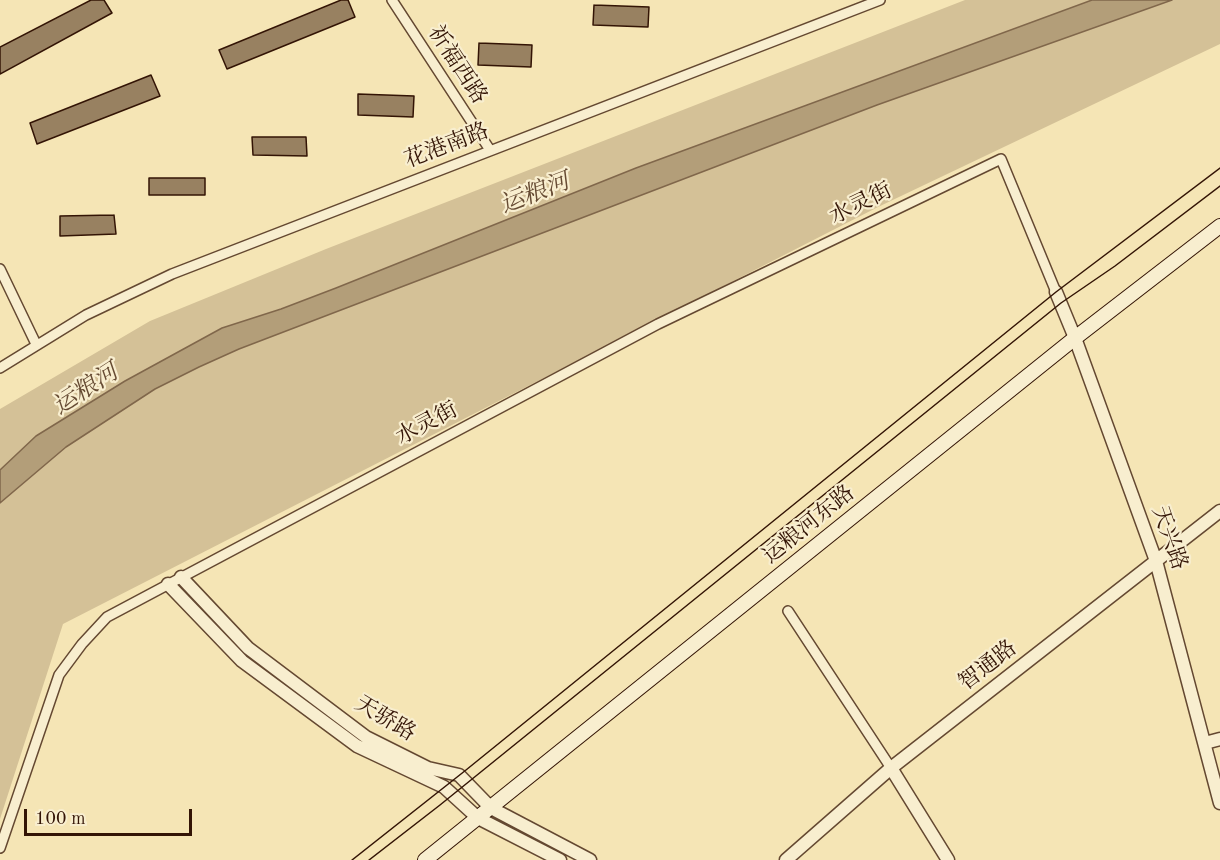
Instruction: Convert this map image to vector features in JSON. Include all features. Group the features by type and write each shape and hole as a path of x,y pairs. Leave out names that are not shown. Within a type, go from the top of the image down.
{"main road":[{"name":"运粮河东路","path":"425,860 1075,338 1220,226"}],"street":[{"name":"祈福西路","path":"392,0 490,150"},
{"name":"花港南路","path":"0,368 86,315 172,274 880,0"},
{"name":"水灵街","path":"0,848 59,675 82,644 107,617 658,324 1001,159 1056,292"},
{"path":"0,269 36,344"},
{"name":"天兴路","path":"1056,292 1156,561 1220,803"},
{"name":"智通路","path":"786,860 891,768 1220,511"},
{"name":"天骄路","path":"181,577 248,648 366,737 428,768 459,775 491,808 590,860"},
{"name":"天骄路","path":"168,584 242,660 357,746 444,787 478,818 560,860"},
{"path":"788,611 948,860"},
{"path":"1205,743 1220,739"}],"shaded area":[{"path":"965,0 1220,0 1220,44 878,207 63,624 0,819 0,409 150,321 326,249"},
{"path":"1092,0 1172,0 877,105 239,349 155,389 66,447 0,503 0,470 36,436 125,381 222,328 336,288 636,168"}],"building":[{"path":"91,0 104,0 112,13 0,74 0,47"},
{"path":"341,0 348,0 355,17 227,69 219,50"},
{"path":"594,5 649,7 648,27 593,25"},
{"path":"479,43 532,45 531,67 478,65"},
{"path":"151,75 160,96 37,144 30,123"},
{"path":"358,94 414,96 413,117 358,115"},
{"path":"252,137 306,137 307,156 253,155"},
{"path":"149,178 205,178 205,195 149,195"},
{"path":"114,215 116,234 60,236 60,216"}],"tram line":[{"path":"352,860 1056,292 1220,168"},
{"path":"369,860 1061,303 1115,266 1220,186"}],"water label":[{"name":"运粮河","path":"535,194"},
{"name":"运粮河","path":"86,390"}]}
